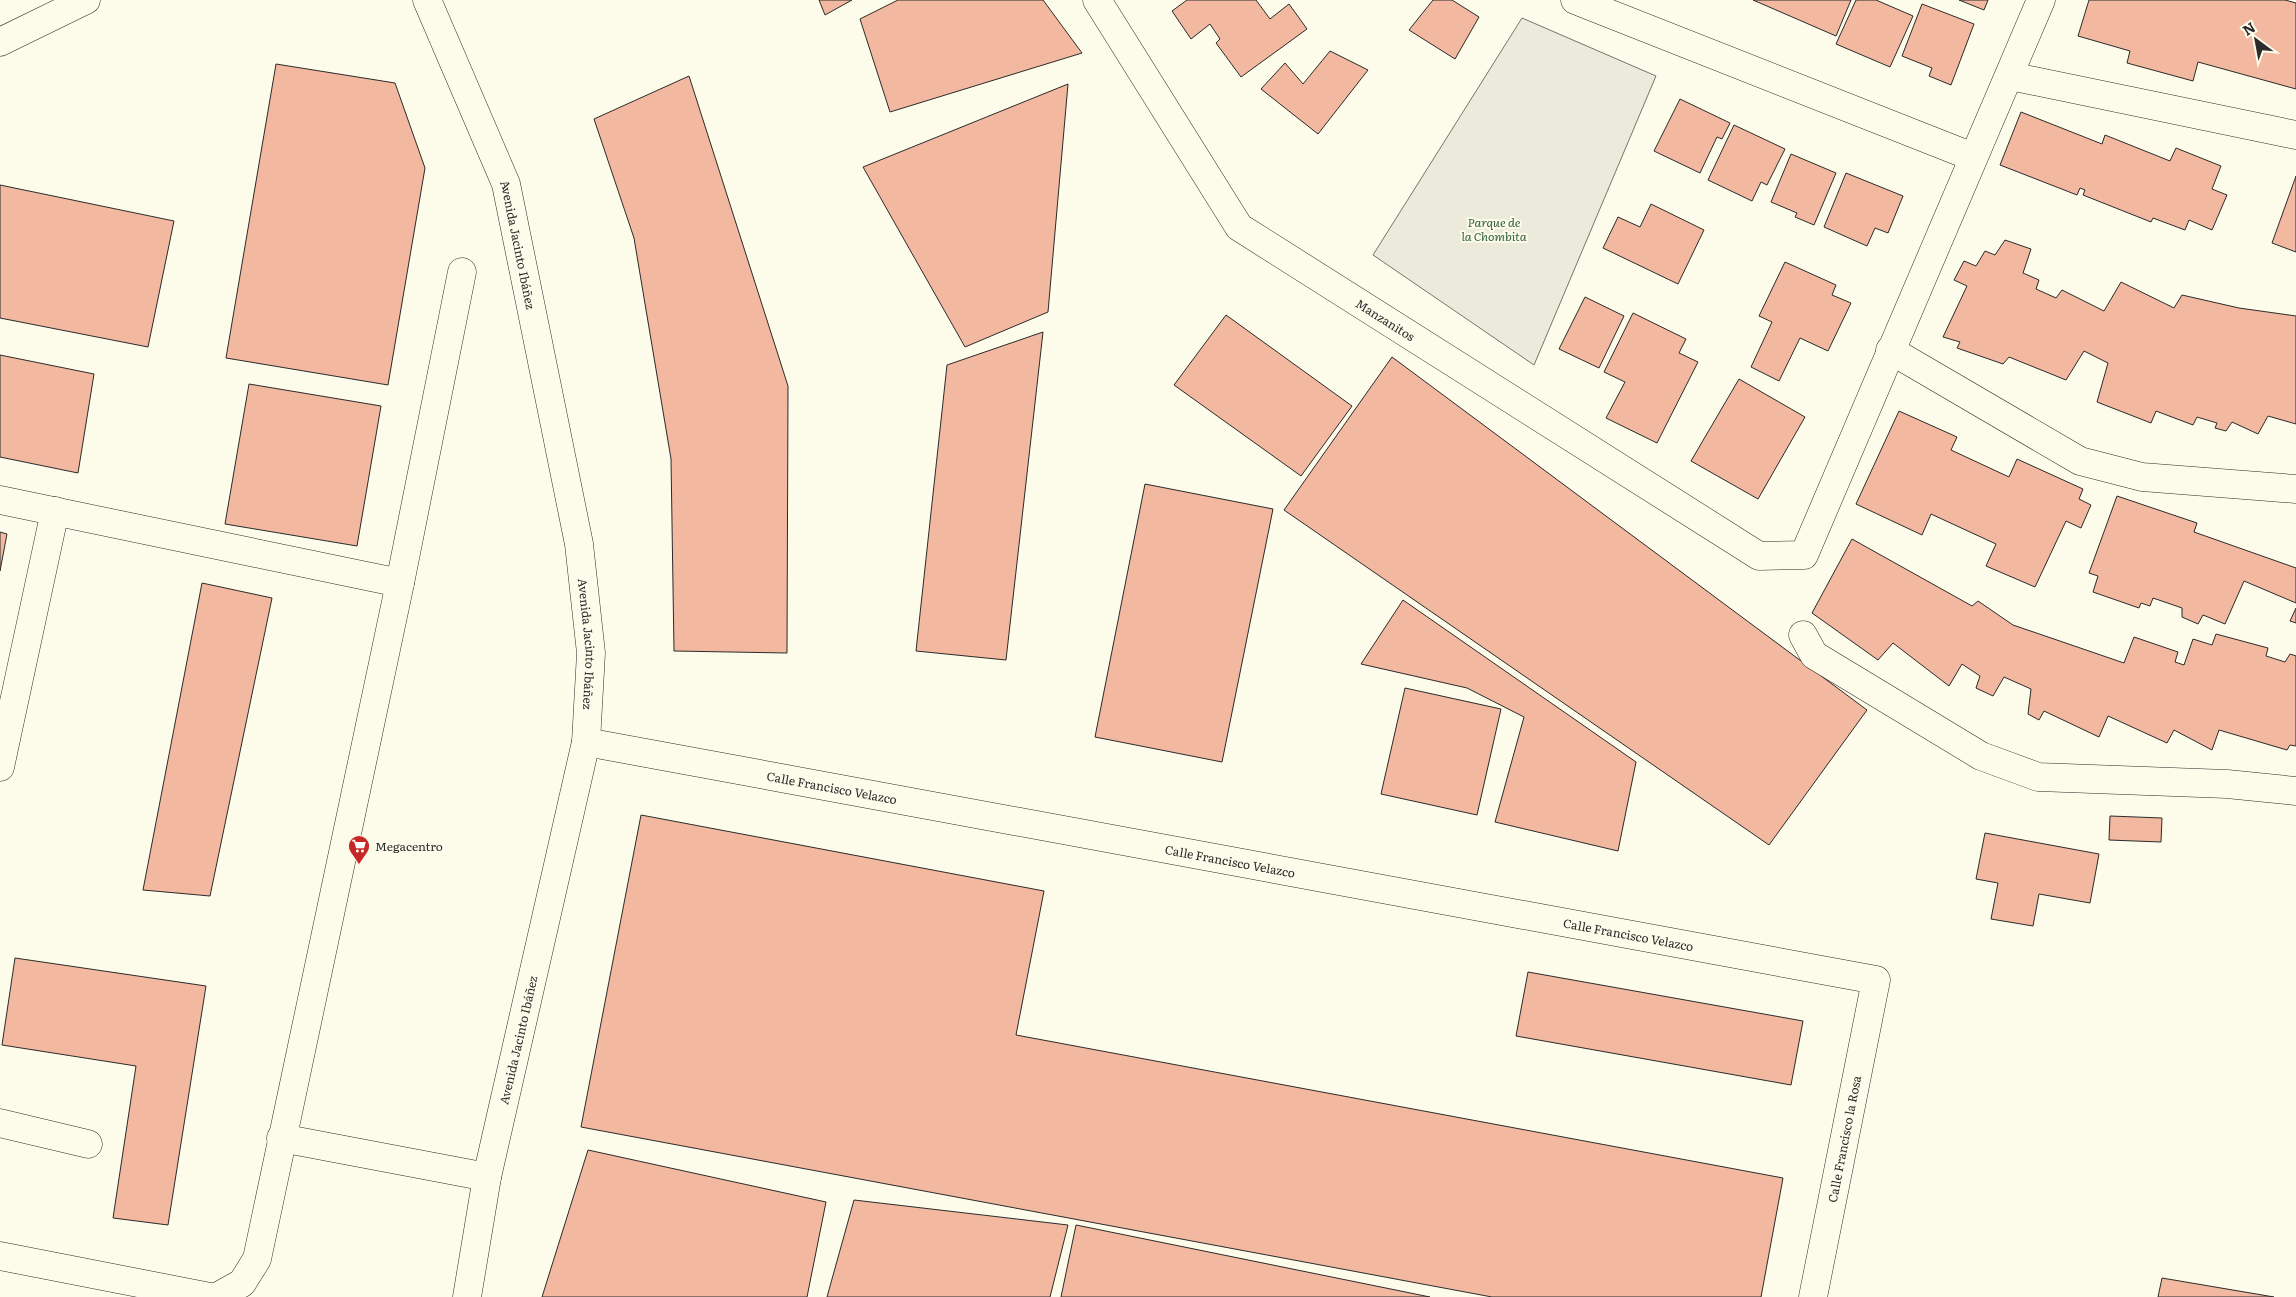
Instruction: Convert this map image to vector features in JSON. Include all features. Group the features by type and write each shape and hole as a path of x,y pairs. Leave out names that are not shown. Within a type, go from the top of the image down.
{"street":[{"path":"0,42 86,0"},
{"name":"Avenida Jacinto Ibáñez","path":"427,0 506,184 579,544 591,653 586,742 488,1177 467,1297"},
{"name":"Manzanitos","path":"1098,0 1239,227 1759,556 1804,555 1890,350"},
{"path":"1575,0 1973,157"},
{"path":"2041,0 2010,76 1890,350 2080,461 2142,477 2296,488"},
{"path":"2010,76 2296,135"},
{"path":"218,1297 242,1283 257,1259 400,583 462,272"},
{"path":"0,500 400,583"},
{"path":"0,766 55,512"},
{"path":"1803,635 1814,655 1981,756 2038,777 2227,784 2296,791"},
{"name":"Calle Francisco Velazco","path":"586,742 1876,980"},
{"name":"Calle Francisco la Rosa","path":"1812,1297 1876,980"},
{"path":"0,1124 88,1144"},
{"path":"282,1138 488,1177"},
{"path":"0,1256 210,1297"}],"green space":[{"name":"Parque de la Chombita","path":"1522,18 1656,76 1534,365 1373,255"}],"building":[{"path":"819,0 852,0 825,15"},
{"path":"898,0 1043,0 1082,53 890,112 860,19"},
{"path":"1187,0 1256,0 1270,19 1289,4 1307,29 1241,77 1216,43 1220,39 1210,24 1191,39 1172,11"},
{"path":"1433,0 1452,0 1479,17 1455,59 1409,30"},
{"path":"1753,0 1851,0 1836,36"},
{"path":"1856,0 1876,0 1913,16 1890,67 1836,44"},
{"path":"1959,0 1988,0 1984,10"},
{"path":"2089,0 2285,0 2296,3 2296,89 2198,62 2193,81 2127,63 2130,51 2078,36"},
{"path":"1922,4 1974,24 1951,85 1929,76 1932,68 1902,56"},
{"path":"1330,51 1368,70 1318,134 1261,89 1285,63 1303,84"},
{"path":"276,64 395,83 425,168 388,385 226,358"},
{"path":"689,76 788,386 787,653 674,651 671,459 634,238 594,119"},
{"path":"1068,84 1048,312 965,347 863,167"},
{"path":"1680,99 1730,123 1722,139 1717,137 1700,173 1654,151"},
{"path":"2021,112 2102,144 2105,135 2170,161 2176,148 2221,166 2212,189 2227,195 2212,230 2189,220 2185,230 2153,218 2151,222 2083,195 2085,190 2080,188 2077,195 2000,165"},
{"path":"1734,125 1785,149 1767,185 1761,182 1752,201 1708,180"},
{"path":"1791,154 1836,173 1814,225 1795,217 1797,213 1771,202"},
{"path":"1846,173 1903,196 1888,233 1875,228 1867,246 1824,227"},
{"path":"2296,176 2296,252 2272,243"},
{"path":"0,185 174,221 148,347 0,318"},
{"path":"1651,204 1704,230 1678,284 1603,248 1618,217 1640,227"},
{"path":"2005,240 2031,249 2023,273 2039,280 2036,289 2056,298 2062,290 2104,311 2121,282 2174,308 2182,295 2239,308 2296,316 2296,424 2268,416 2258,434 2232,422 2226,431 2215,428 2217,423 2197,417 2193,425 2156,411 2151,423 2097,402 2108,363 2084,351 2066,380 2009,357 2003,364 1957,348 1960,342 1943,337 1967,286 1954,280 1964,261 1976,266 1985,251 1995,255"},
{"path":"1785,262 1836,285 1832,295 1851,303 1828,351 1800,338 1779,381 1751,367 1772,322 1759,316"},
{"path":"1585,297 1624,316 1599,368 1559,349"},
{"path":"1633,313 1686,339 1679,353 1698,362 1657,443 1606,418 1625,382 1604,372"},
{"path":"1226,315 1352,406 1301,476 1174,385"},
{"path":"1043,332 1006,660 916,651 947,365"},
{"path":"0,355 94,374 78,473 0,457"},
{"path":"1392,357 1867,710 1769,845 1284,510"},
{"path":"1739,379 1805,417 1758,499 1691,461"},
{"path":"249,384 381,406 357,546 225,524"},
{"path":"1899,411 1957,437 1951,450 2009,477 2017,459 2083,489 2079,499 2091,505 2081,528 2066,521 2035,587 1986,566 1996,544 1931,514 1922,535 1856,504"},
{"path":"1145,484 1273,509 1222,762 1095,737"},
{"path":"2117,496 2197,523 2194,532 2296,568 2296,603 2244,581 2225,624 2203,615 2198,624 2182,617 2182,608 2153,598 2150,606 2141,603 2139,608 2093,592 2098,576 2089,573"},
{"path":"0,532 7,534 0,571"},
{"path":"1852,539 1972,606 1978,601 2013,625 2124,663 2134,637 2178,652 2175,662 2184,665 2193,639 2212,645 2216,634 2268,648 2266,656 2285,662 2290,654 2296,656 2296,746 2290,745 2287,750 2219,730 2212,750 2174,730 2167,743 2108,716 2099,737 2044,711 2039,720 2028,714 2031,689 2004,677 1993,696 1976,688 1980,676 1962,664 1949,686 1893,643 1878,660 1812,613"},
{"path":"202,583 272,598 210,896 143,890"},
{"path":"1403,600 1636,762 1618,851 1495,822 1524,717 1467,688 1361,664"},
{"path":"2296,608 2296,623 2290,621"},
{"path":"1405,688 1501,709 1477,815 1381,794"},
{"path":"641,815 1044,891 1016,1035 1783,1178 1761,1297 1492,1297 581,1127"},
{"path":"2110,816 2162,818 2161,842 2109,840"},
{"path":"1985,833 2099,854 2090,903 2039,894 2033,926 1991,919 1998,883 1976,879"},
{"path":"15,958 206,986 168,1225 113,1218 136,1066 2,1045"},
{"path":"1528,972 1803,1021 1791,1085 1516,1036"},
{"path":"588,1150 826,1202 807,1297 542,1297"},
{"path":"854,1200 1068,1225 1050,1297 827,1297"},
{"path":"1076,1225 1430,1297 1061,1297"},
{"path":"2162,1278 2274,1297 2158,1297"}],"place":[{"name":"Megacentro","path":"359,865"}]}
